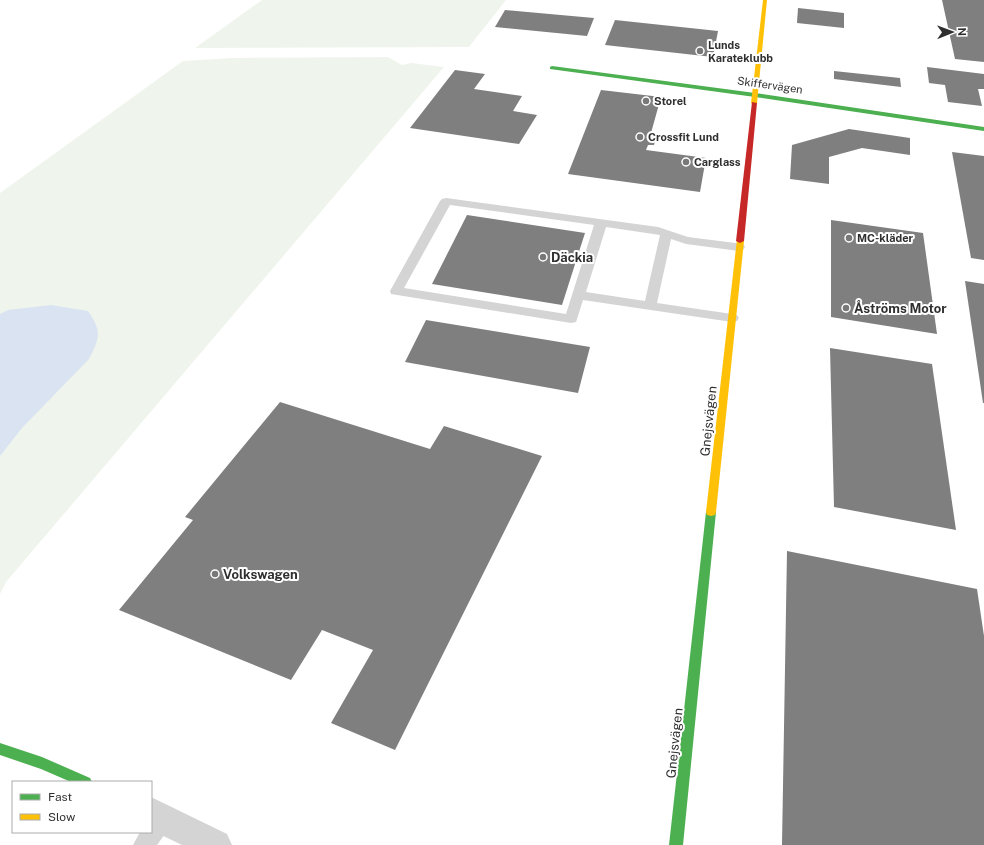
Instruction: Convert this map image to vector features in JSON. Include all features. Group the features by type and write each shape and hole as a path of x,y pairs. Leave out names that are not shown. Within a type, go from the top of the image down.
{"street":[{"name":"Gnejsvägen","path":"676,845 765,0"},
{"name":"Skiffervägen","path":"552,68 755,95 984,129"},
{"path":"0,749 42,762 84,781"},
{"path":"156,816 216,845"}],"lane":[{"path":"601,223 570,319 396,292 446,201 601,223 666,233 686,240 739,247"},
{"path":"650,306 666,233"},
{"path":"578,296 732,318"},
{"path":"152,826 156,816"},
{"path":"144,845 149,833"}],"shaded area":[{"path":"262,0 506,0 469,47 195,48"},
{"path":"388,57 402,65 412,63 444,67 6,582 0,594 0,193 183,61 232,58"}],"water":[{"path":"51,305 88,311 96,324 98,335 97,340 89,359 22,428 0,456 0,314 8,310"}],"building":[{"path":"942,0 984,0 984,62 955,59"},
{"path":"798,8 844,13 844,28 797,23"},
{"path":"505,10 594,18 587,36 495,27"},
{"path":"615,20 718,31 713,57 605,45"},
{"path":"927,67 984,74 984,89 978,89 982,106 948,102 945,85 929,83"},
{"path":"455,70 485,74 474,89 522,96 513,111 537,115 519,144 410,128"},
{"path":"834,71 900,78 901,87 834,79"},
{"path":"601,90 661,97 651,133 657,134 654,145 648,145 646,150 706,158 700,192 568,174"},
{"path":"849,129 910,138 910,155 862,148 829,157 829,184 790,179 792,145"},
{"path":"952,152 984,156 984,260 971,258"},
{"path":"467,215 585,233 562,305 432,284"},
{"path":"831,220 923,233 937,334 831,317"},
{"path":"965,281 984,284 984,403 983,403"},
{"path":"426,320 590,347 578,393 405,362"},
{"path":"830,348 932,364 956,530 834,507"},
{"path":"280,402 430,449 444,426 542,456 395,750 331,723 373,650 322,630 291,680 119,610 193,520 185,517"},
{"path":"787,551 977,589 984,636 984,845 782,845"}],"traffic: fast":[{"path":"552,68 755,95 984,129"},
{"path":"676,845 711,512"},
{"path":"0,749 42,763 84,781"}],"traffic: slow":[{"path":"754,103 765,0"},
{"path":"711,512 740,241"}],"traffic: jam":[{"path":"740,241 754,103"}],"place":[{"name":"Lunds Karateklubb","path":"700,51"},
{"name":"Storel","path":"646,101"},
{"name":"Crossfit Lund","path":"640,137"},
{"name":"Carglass","path":"686,162"},
{"name":"MC-kläder","path":"849,238"},
{"name":"Däckia","path":"543,257"},
{"name":"Åströms Motor","path":"846,308"},
{"name":"Volkswagen","path":"215,574"}]}
